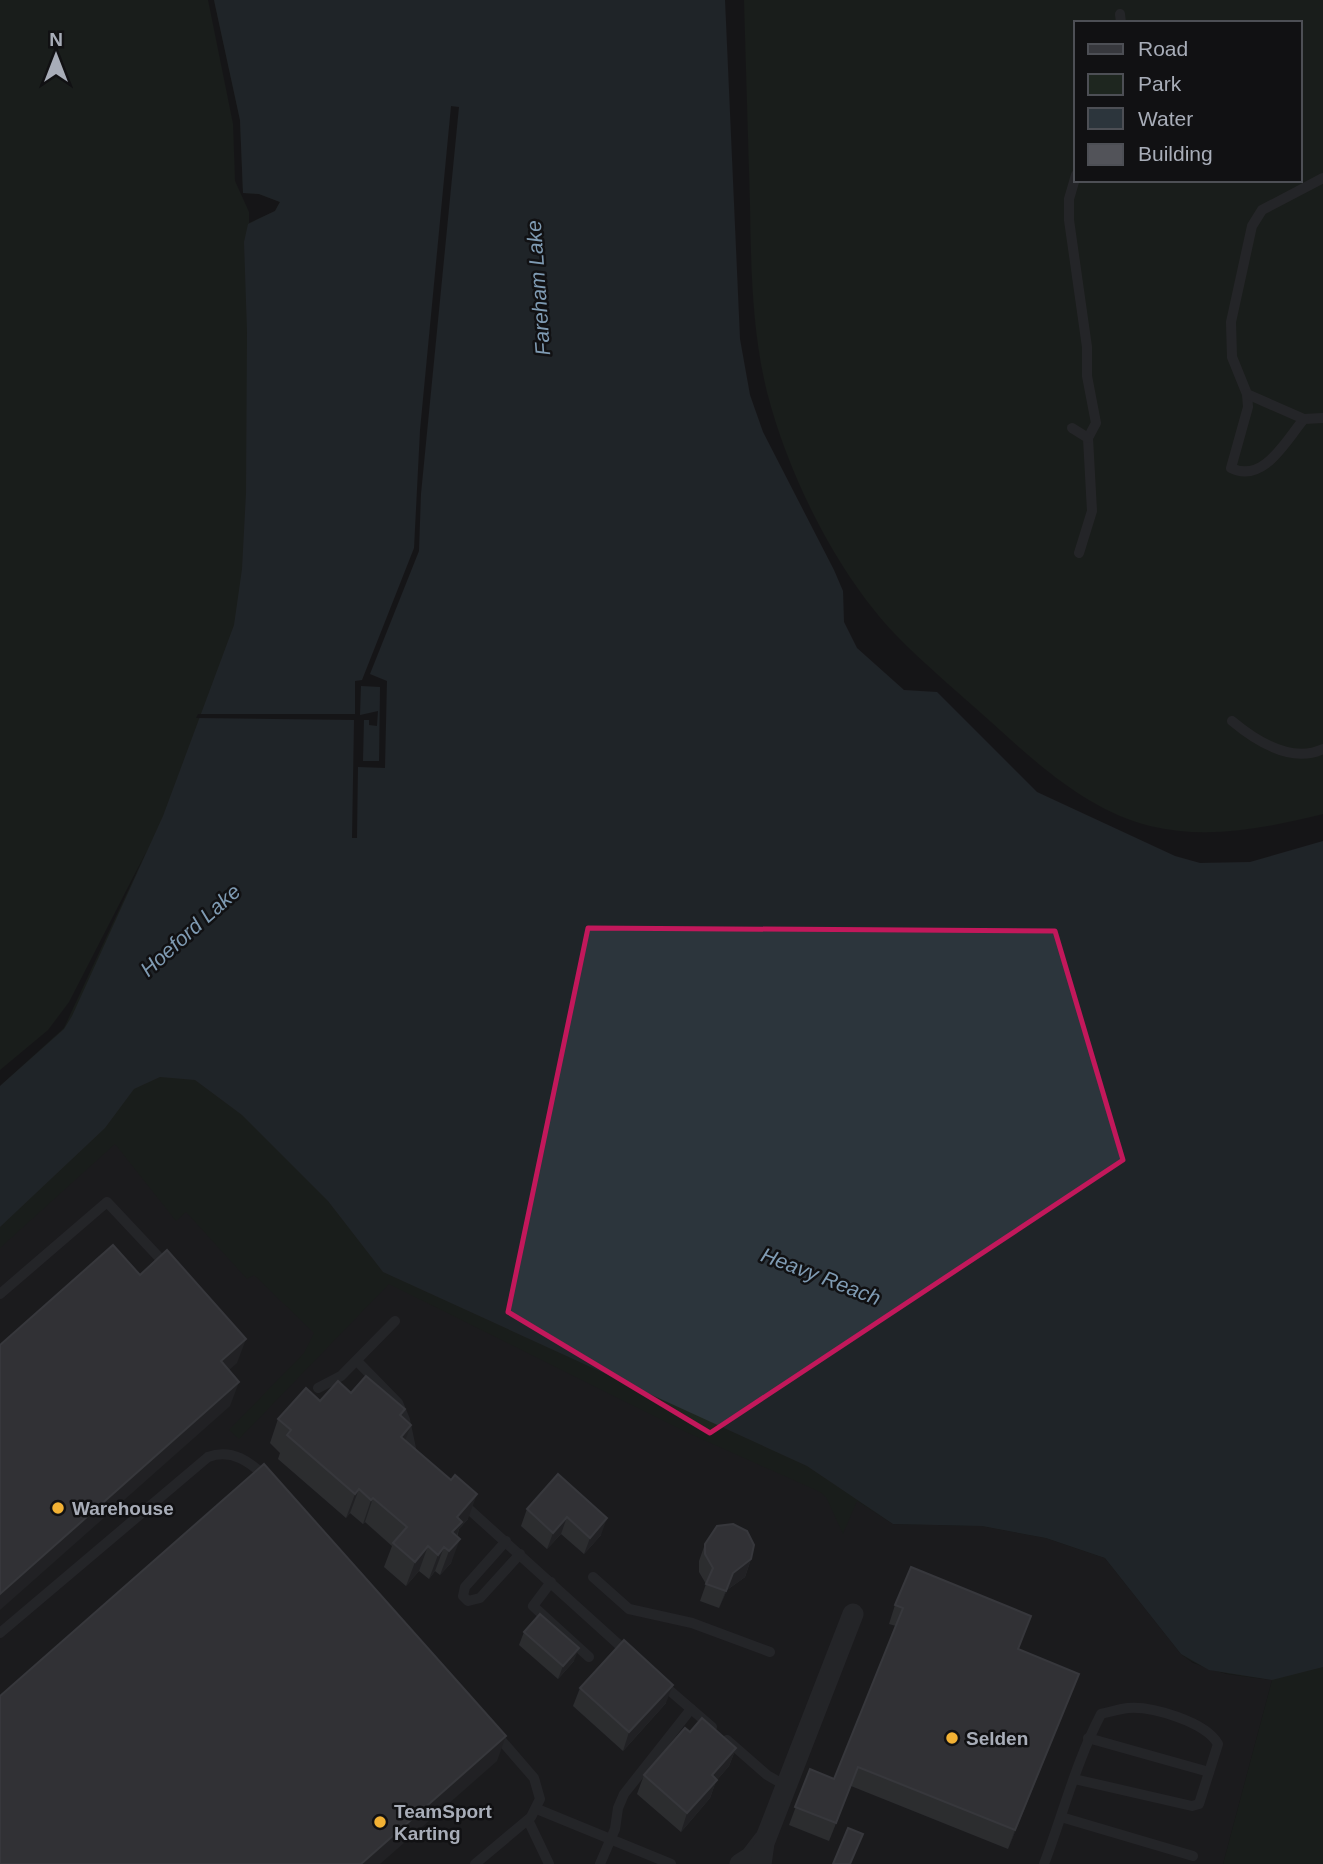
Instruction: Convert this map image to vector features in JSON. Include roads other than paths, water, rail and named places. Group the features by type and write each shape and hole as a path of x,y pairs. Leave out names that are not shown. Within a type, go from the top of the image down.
{"street":[{"path":"761,1864 768,1832 853,1614"},
{"path":"740,1864 751,1857 768,1832"}],"lane":[{"path":"1304,419 1269,462 1256,470 1240,472 1231,468 1248,407 1247,394 1233,357 1231,322 1252,226 1262,210 1323,178"},
{"path":"1074,182 1069,199 1069,220 1087,347 1087,376 1096,424 1088,438 1092,511 1079,553"},
{"path":"1247,394 1304,419 1323,418"},
{"path":"1072,428 1088,438"},
{"path":"1232,721 1255,740 1288,752 1312,754 1323,749"},
{"path":"0,1294 107,1202 177,1277"},
{"path":"318,1388 341,1376 395,1321"},
{"path":"357,1361 398,1403 405,1420 413,1456 420,1466"},
{"path":"0,1633 208,1457 224,1453 246,1460 278,1490"},
{"path":"449,1491 644,1668 767,1775 786,1786"},
{"path":"506,1541 465,1587 465,1598 471,1602 480,1598 520,1554"},
{"path":"593,1577 629,1609 692,1623 770,1652"},
{"path":"551,1582 534,1606 589,1657"},
{"path":"1044,1864 1088,1738 1101,1714 1129,1708 1196,1723 1213,1734 1218,1744 1199,1804 1192,1806 1074,1779"},
{"path":"600,1864 615,1829 618,1808 624,1794 691,1709"},
{"path":"475,1864 528,1820 537,1809 540,1795 534,1778 485,1723"},
{"path":"1088,1738 1209,1772"},
{"path":"537,1809 671,1864"},
{"path":"1061,1817 1193,1856"},
{"path":"528,1820 549,1864"}],"water":[{"path":"214,0 725,0 740,339 750,395 763,432 843,591 844,622 857,648 904,690 937,692 1037,792 1175,856 1200,863 1250,862 1323,841 1323,1667 1272,1680 1209,1670 1181,1654 1105,1558 1046,1538 982,1526 893,1524 807,1466 383,1272 328,1201 242,1115 195,1080 160,1077 134,1089 105,1128 0,1227 0,1086 64,1029 72,1016 163,816 234,625 242,569 246,493 247,331 244,242 248,224 275,211 280,202 259,194 243,193 240,120"}],"place":[{"name":"Warehouse","path":"58,1508"},
{"name":"Selden","path":"952,1738"},
{"name":"TeamSport Karting","path":"380,1822"}],"water label":[{"name":"Fareham Lake","path":"538,288"},
{"name":"Hoeford Lake","path":"190,930"},
{"name":"Heavy Reach","path":"821,1276"}]}
